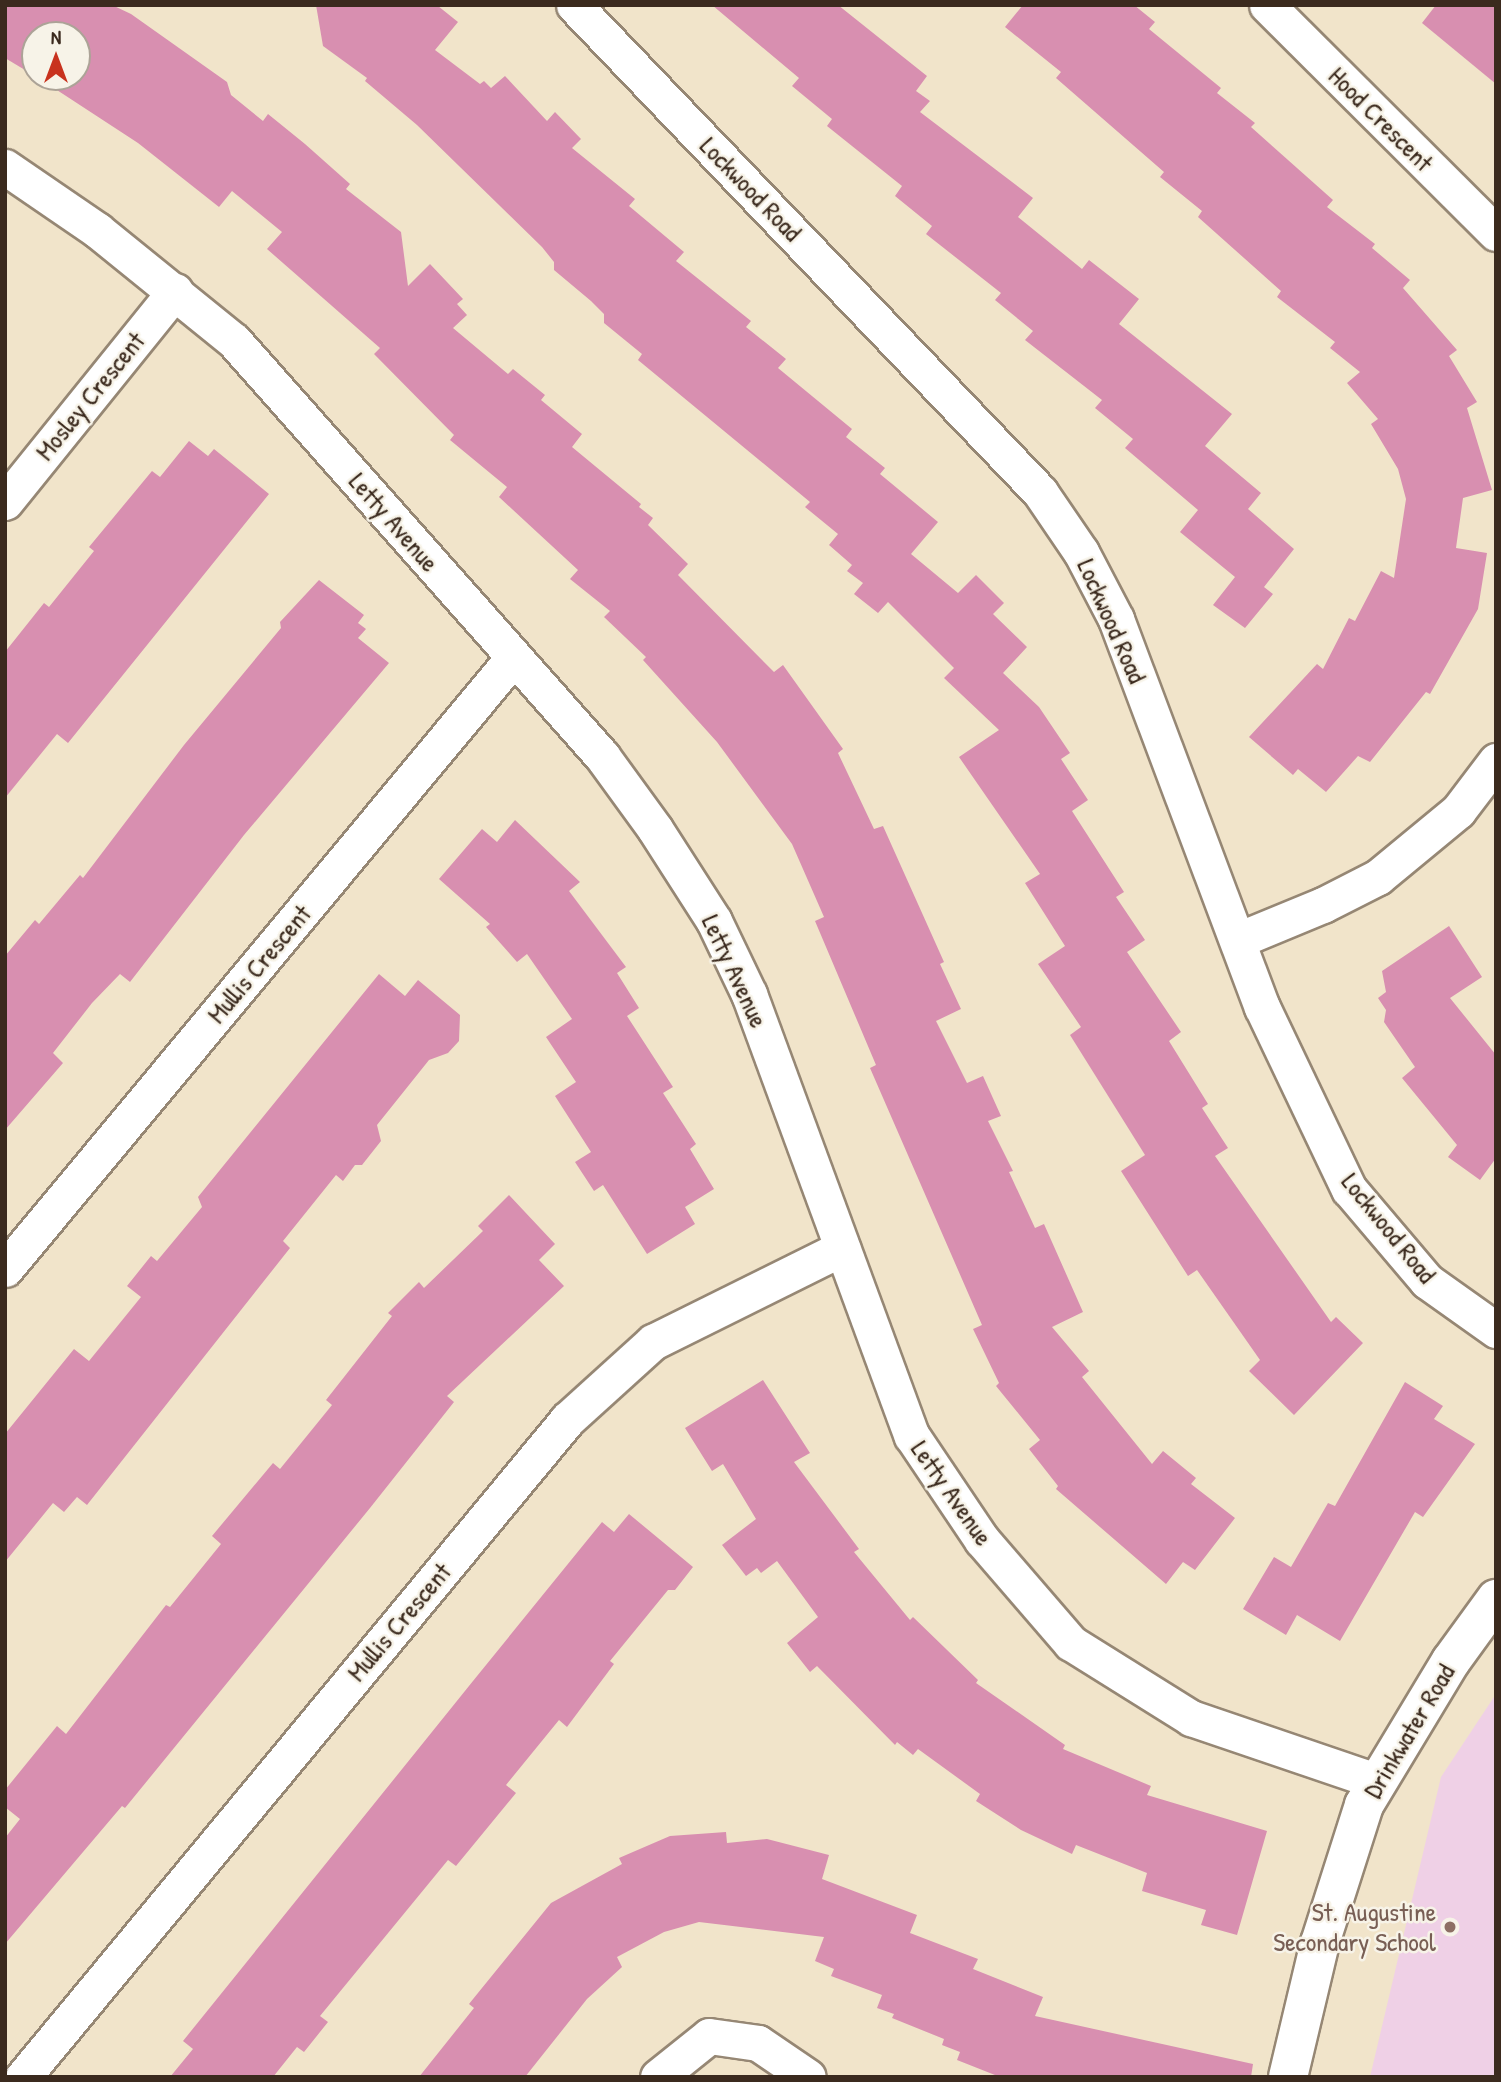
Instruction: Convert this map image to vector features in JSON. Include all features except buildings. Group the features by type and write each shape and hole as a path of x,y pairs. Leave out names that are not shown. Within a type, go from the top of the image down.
{"street":[{"name":"Lockwood Road","path":"574,5 1040,492 1081,552 1116,620 1262,1007 1349,1189 1427,1281 1496,1330"},
{"name":"Hood Crescent","path":"1267,5 1496,233"},
{"name":"Letty Avenue","path":"5,167 175,291 234,341 602,756 714,921 749,994 912,1436 982,1540 1071,1643 1191,1718 1376,1781"},
{"name":"Mosley Crescent","path":"5,502 175,291"},
{"name":"Mullis Crescent","path":"5,1269 513,658"},
{"path":"1238,940 1324,905 1378,877 1458,811 1496,761"},
{"name":"Mullis Crescent","path":"23,2077 568,1419 653,1342 842,1248"},
{"name":"Drinkwater Road","path":"1287,2077 1320,1943 1376,1781 1496,1599"},
{"path":"658,2077 709,2036 758,2043 808,2077"}],"shaded area":[{"name":"St. Augustine Secondary School","path":"1496,1694 1496,2077 1370,2077 1441,1777"}],"place":[{"name":"St. Augustine Secondary School","path":"1450,1927"}]}
